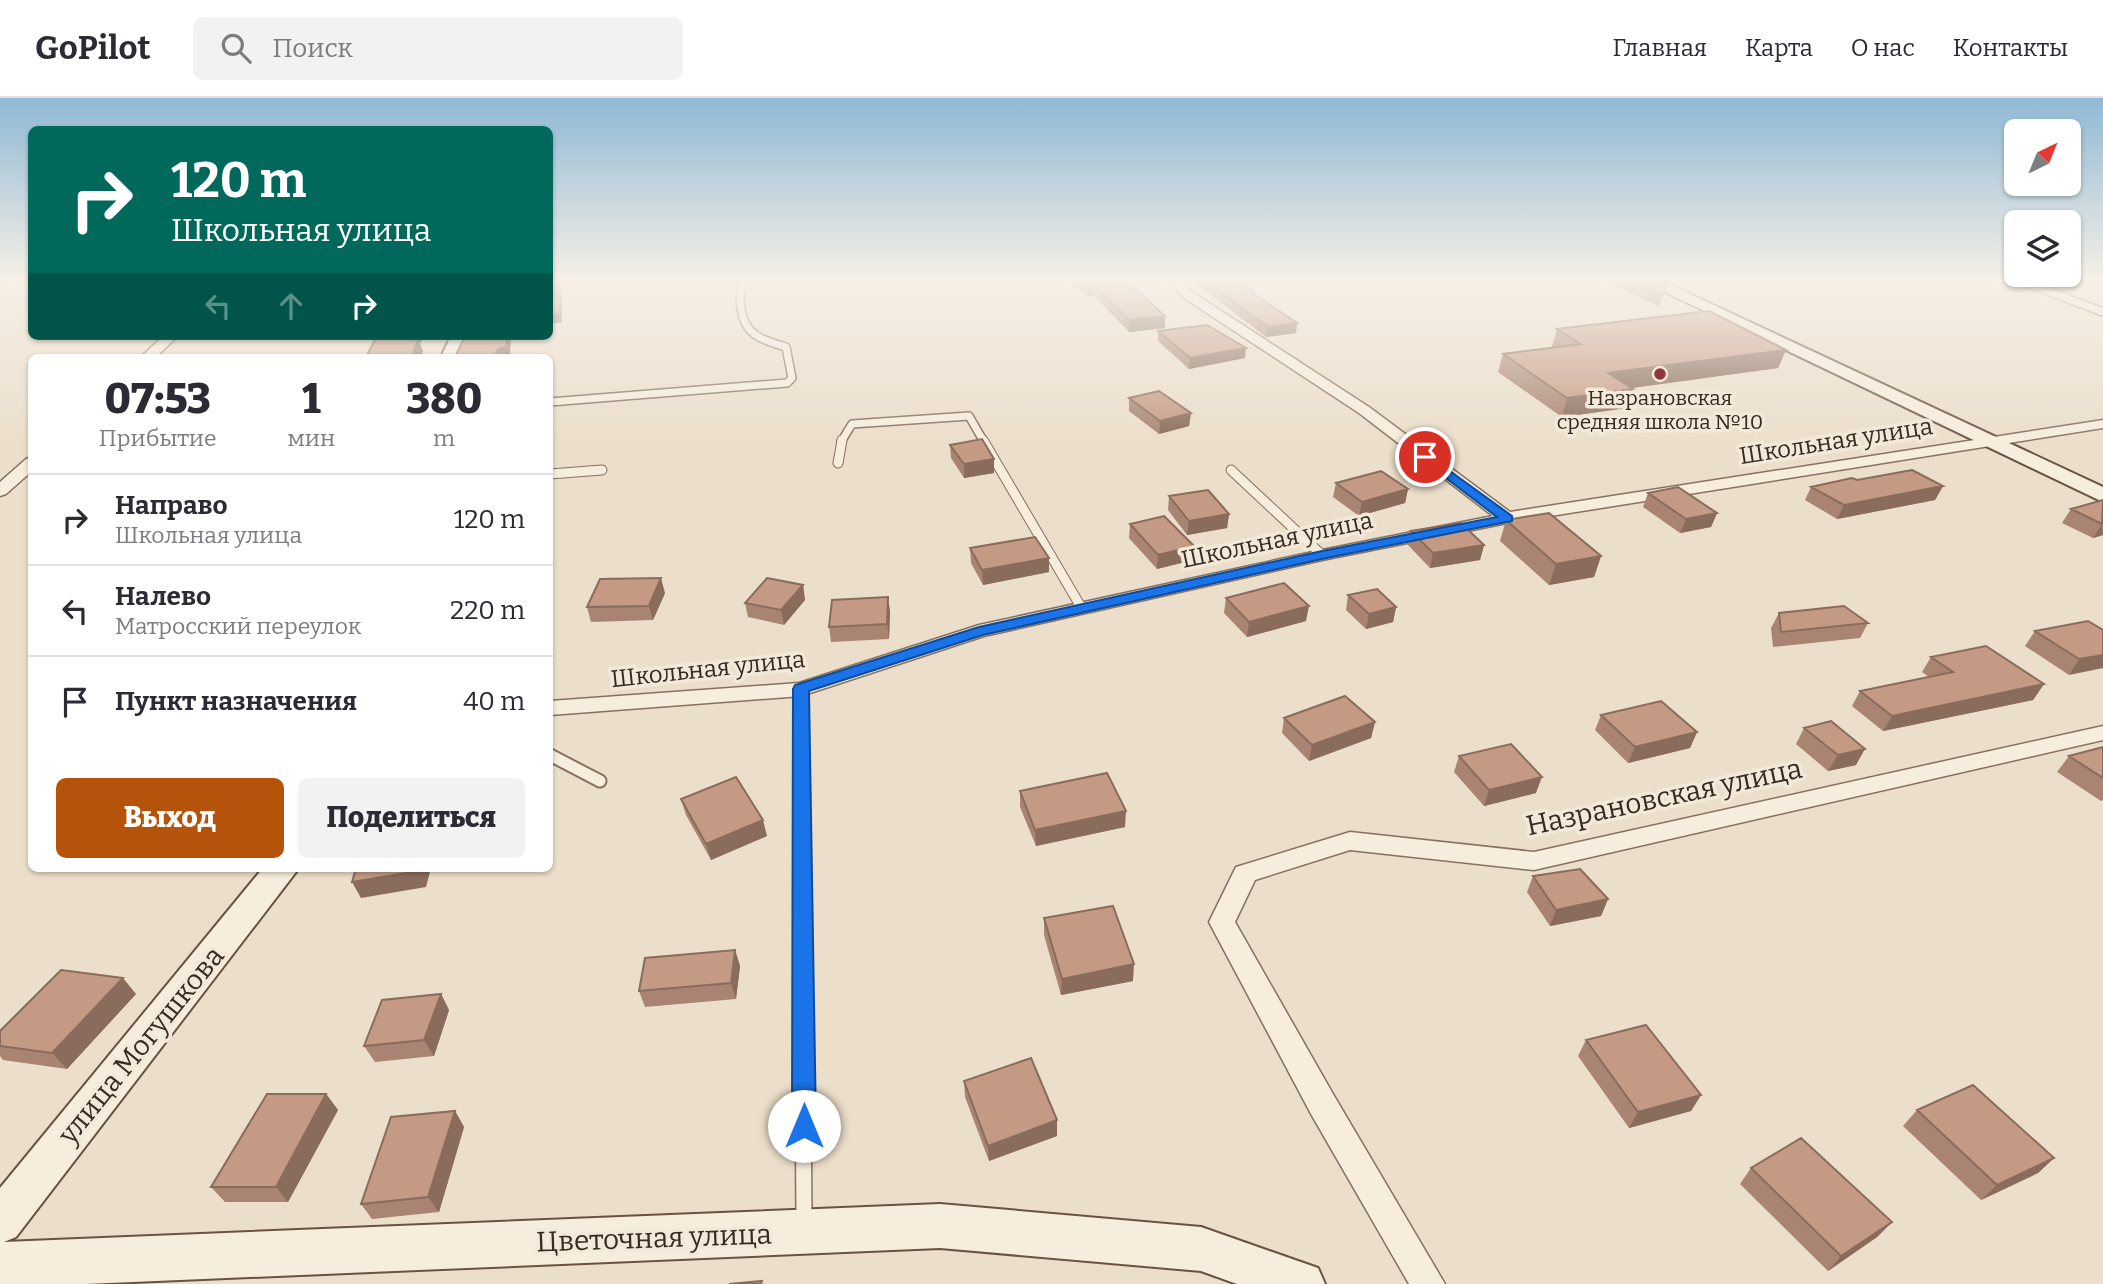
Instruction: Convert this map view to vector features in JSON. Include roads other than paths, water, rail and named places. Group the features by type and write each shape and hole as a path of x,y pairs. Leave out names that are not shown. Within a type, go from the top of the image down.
{"street":[{"path":"1251,336 1364,410 1507,518"},
{"path":"1768,336 2103,495"},
{"path":"151,354 167,340"},
{"name":"Школьная улица","path":"553,708 801,689 979,631 1322,555 1507,518 2103,424"},
{"path":"0,491 28,466"},
{"name":"Назрановская улица","path":"1428,1284 1322,1104 1222,922 1245,874 1350,841 1534,861 2103,733"},
{"name":"улица Могушкова","path":"0,1222 279,872"},
{"name":"Цветочная улица","path":"0,1265 940,1226 1201,1249 1302,1284"}],"lane":[{"path":"553,402 788,383 792,378 786,347 756,336"},
{"path":"838,463 839,445 852,424 970,416 1081,607"},
{"path":"553,474 602,470"},
{"path":"1231,470 1322,555"},
{"path":"801,689 804,1232"},
{"path":"553,757 600,781"}],"place":[{"name":"Назрановская средняя школа №10","path":"1660,374"}]}
